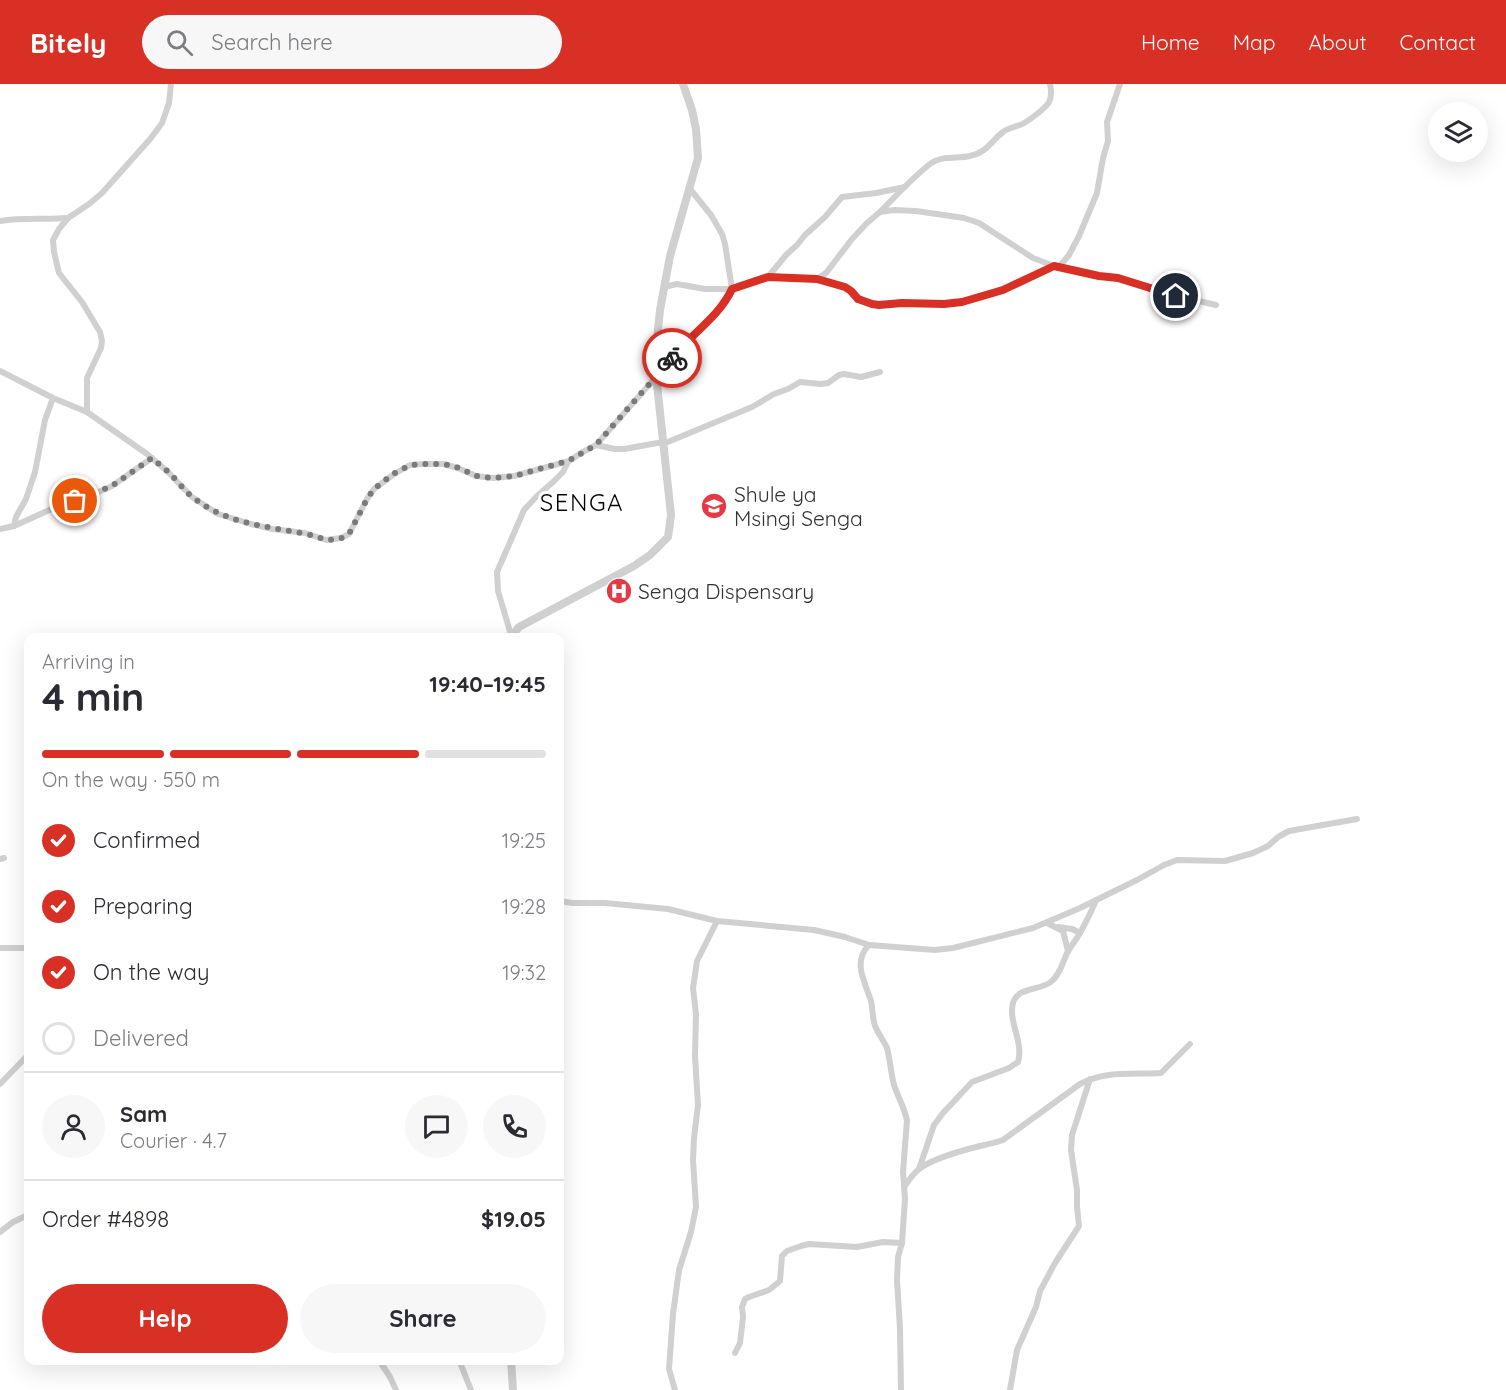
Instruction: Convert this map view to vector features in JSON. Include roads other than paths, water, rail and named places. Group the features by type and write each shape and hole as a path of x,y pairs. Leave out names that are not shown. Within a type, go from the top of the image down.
{"street":[{"path":"87,412 87,378 102,341 98,326 59,273 56,266 54,240 68,218 102,193 151,138 162,123 169,103 171,84"},
{"path":"513,633 519,627 634,566 650,555 668,537 672,515 656,376 656,345 664,287 677,230 698,158 694,119 683,84"},
{"path":"817,279 826,273 867,223 931,164 944,158 970,156 978,153 1006,129 1029,121 1049,103 1050,84"},
{"path":"664,287 677,284 705,289 732,289 768,277 817,279 845,287 858,299 872,304 944,304 962,302 1003,290 1057,267 1069,255 1098,193 1102,158 1107,141 1107,122 1120,84"},
{"path":"768,277 842,197 905,187"},
{"path":"0,371 53,398 87,412 152,458 192,497 218,514 263,527 305,533 326,540 341,538 349,534 374,489 393,474 410,465 444,464 476,476 493,478 514,476 568,461 596,445 679,349 720,309 732,289 722,234 711,215 690,189"},
{"path":"880,212 916,211 964,218 979,223 1033,258 1057,267 1118,278 1155,291 1216,305"},
{"path":"0,221 68,218"},
{"path":"596,445 624,449 663,443 752,407 800,382 821,384 839,375 861,377 880,372"},
{"path":"14,526 35,472 45,420 53,398"},
{"path":"0,529 14,526 112,486 152,458"},
{"path":"509,633 498,591 497,572 524,510 563,472 568,461"},
{"path":"564,902 668,909 717,921 814,930 869,945 935,950 1005,936 1047,923 1177,860 1225,861 1268,846 1289,831 1357,819"},
{"path":"919,1169 934,1125 942,1113 972,1082 1009,1068 1018,1062 1020,1047 1015,1027 1014,1001 1019,994 1050,984 1056,977 1096,900"},
{"path":"675,1390 669,1370 675,1304 679,1270 696,1207 693,1160 698,1105 695,1056 696,1014 693,988 697,961 717,921"},
{"path":"1047,923 1080,933"},
{"path":"1058,927 1065,935 1068,951"},
{"path":"869,945 861,957 863,981 871,1002 875,1025 888,1051 895,1087 907,1120 903,1172 905,1199 897,1280 901,1390"},
{"path":"0,948 24,948"},
{"path":"904,1188 919,1169 936,1160 1003,1140 1080,1084 1090,1079 1115,1074 1161,1073 1190,1044"},
{"path":"0,1084 24,1059"},
{"path":"1011,1390 1020,1340 1055,1263 1077,1230 1077,1190 1071,1149 1072,1135 1090,1079"},
{"path":"0,1232 24,1217"},
{"path":"735,1353 740,1343 742,1307 746,1299 770,1290 780,1281 782,1256 786,1251 809,1244 857,1247 883,1242 902,1243"},
{"path":"382,1365 396,1390"},
{"path":"461,1365 471,1390"},
{"path":"511,1365 513,1390"}],"place":[{"name":"Shule ya Msingi Senga","path":"714,506"},
{"name":"Senga Dispensary","path":"619,591"}],"district":[{"name":"SENGA","path":"582,502"}]}
